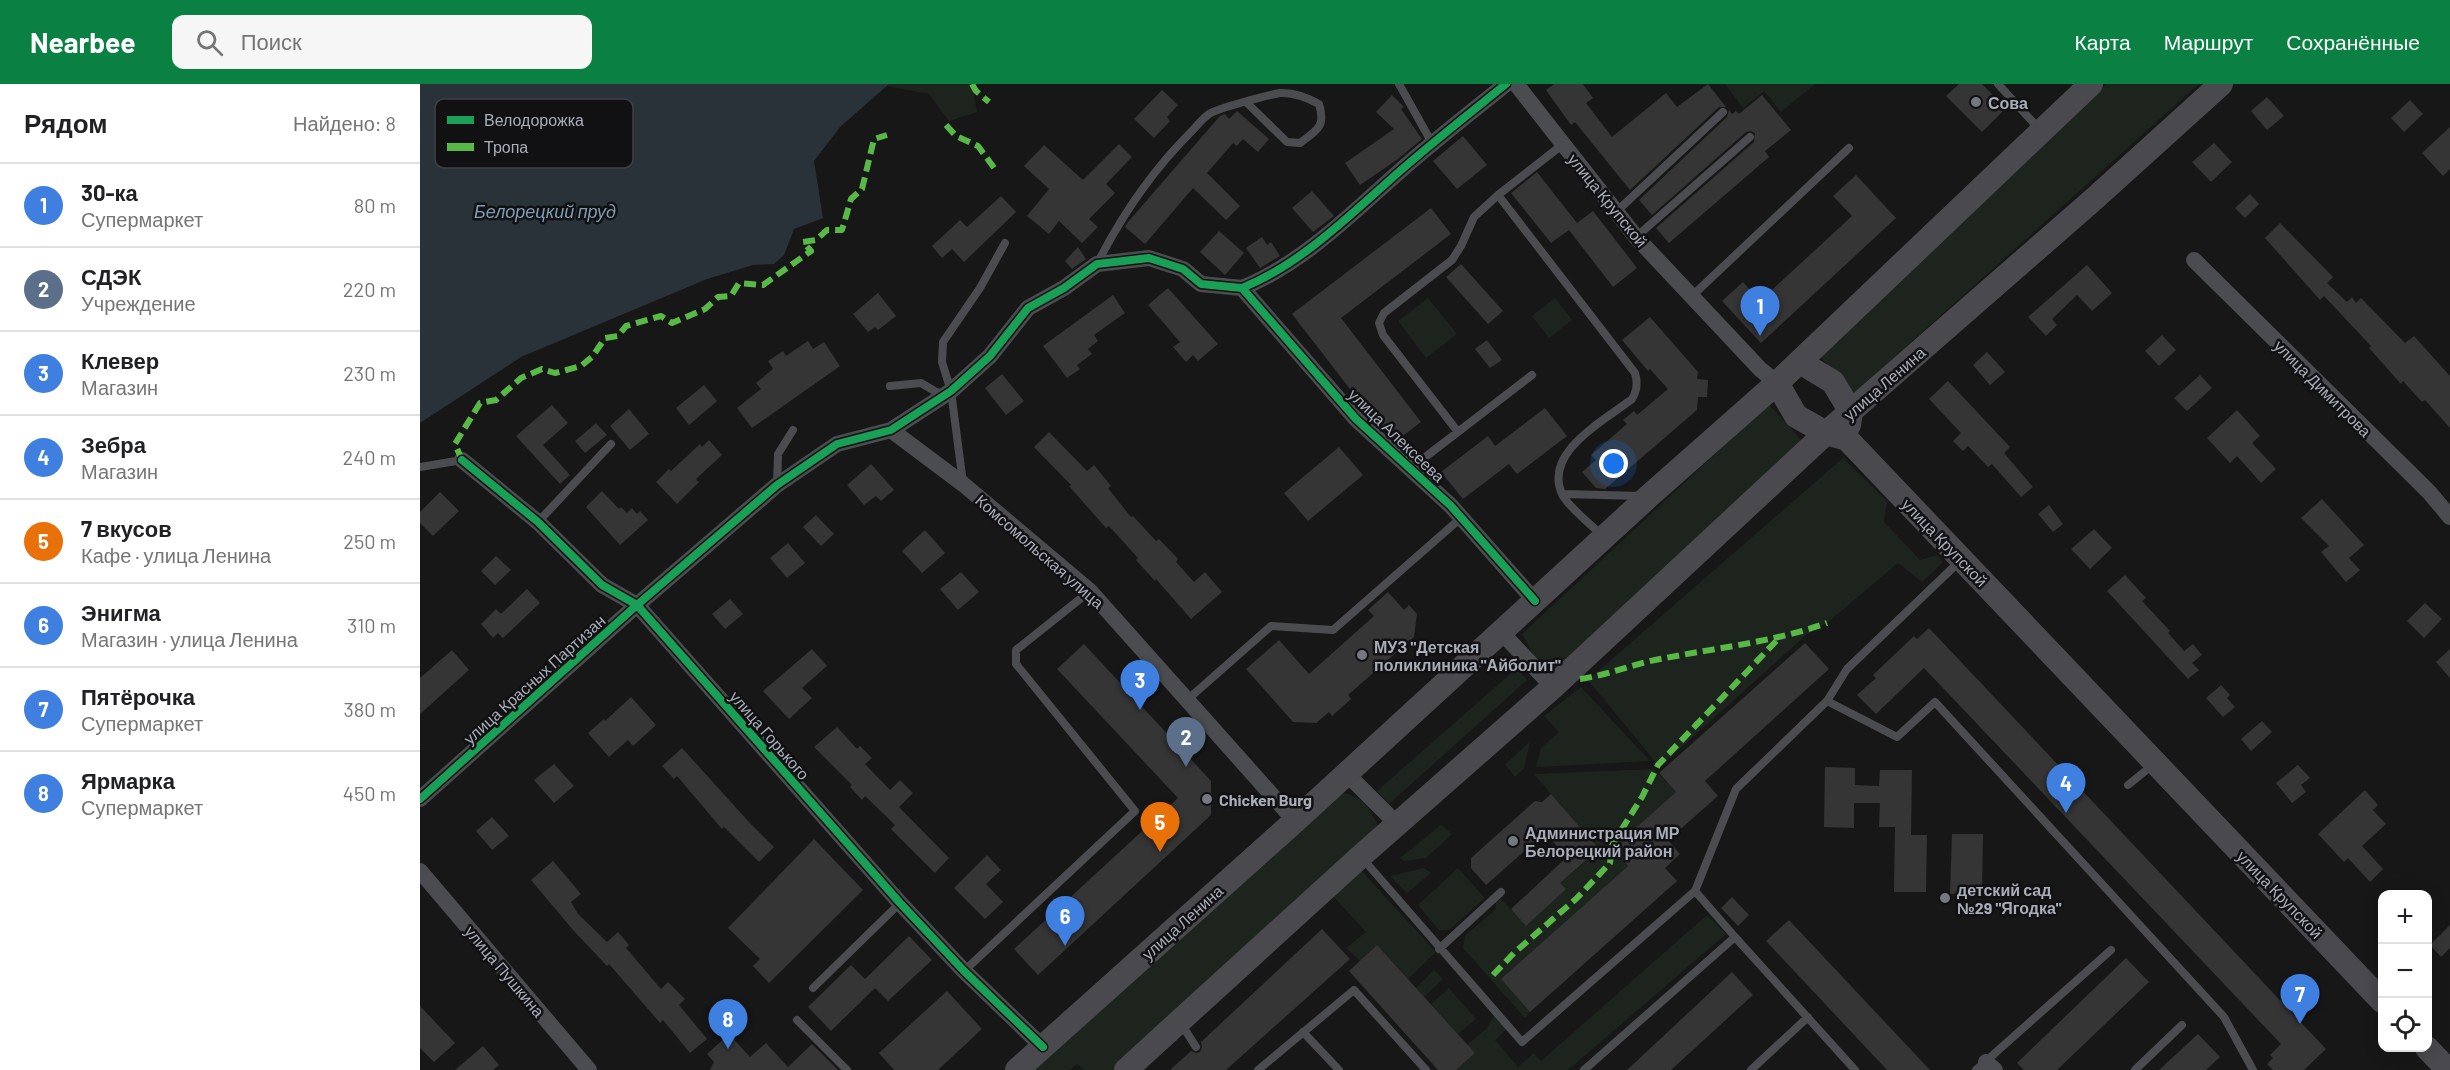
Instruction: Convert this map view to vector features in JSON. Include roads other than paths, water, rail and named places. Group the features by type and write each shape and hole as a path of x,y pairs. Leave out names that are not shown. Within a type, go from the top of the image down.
{"main road":[{"name":"улица Ленина","path":"1017,1070 1347,774 1649,496 1800,362 2091,84"},
{"name":"улица Ленина","path":"1126,1070 1361,856 1837,436 1851,411 2094,199 2221,84"},
{"path":"1800,362 1833,382 1851,411"},
{"name":"улица Крупской","path":"1777,383 1796,416 1837,436 1961,559 2379,998"},
{"path":"2432,1052 2448,1070"}],"street":[{"path":"1097,264 1149,258 1183,268 1201,284 1242,288 1263,279 1312,245 1432,143 1506,84"},
{"name":"улица Крупской","path":"1516,84 1562,146 1636,237 1760,369 1777,383"},
{"name":"улица Димитрова","path":"2194,260 2429,492 2450,517"},
{"name":"улица Красных Партизан","path":"420,799 637,605 777,485 837,444 891,430 951,391 990,356 1028,308 1064,288 1097,264"},
{"name":"улица Алексеева","path":"1242,288 1356,419 1462,517 1535,601"},
{"name":"Комсомольская улица","path":"891,430 963,484 1090,591 1295,821"},
{"name":"улица Горького","path":"462,460 538,522 602,585 637,605 900,903 964,971 1043,1047"},
{"path":"1501,632 1553,687"},
{"path":"1347,774 1397,824"},
{"name":"улица Пушкина","path":"420,871 589,1070"}],"lane":[{"path":"1399,84 1432,143"},
{"path":"1998,84 2040,131"},
{"path":"1097,264 1112,234 1132,205 1177,147 1210,113 1246,102 1281,93 1302,96 1319,104 1323,116 1320,128 1300,143 1287,142 1246,102"},
{"path":"1616,212 1723,112"},
{"path":"1636,237 1750,137"},
{"path":"1458,432 1383,335 1379,323 1384,313 1452,260 1474,217 1497,195 1562,146"},
{"path":"1692,296 1849,148"},
{"path":"1497,195 1635,373 1637,388 1632,399 1568,448 1559,468 1558,478 1562,494 1605,538"},
{"path":"963,484 951,391 942,362 943,342 980,288 1005,243"},
{"path":"1411,468 1532,375"},
{"path":"890,386 921,383 938,393 951,391"},
{"path":"777,485 778,454 793,430"},
{"path":"538,522 611,444"},
{"path":"420,467 462,460"},
{"path":"1562,494 1649,496"},
{"path":"1186,700 1271,626 1333,630 1462,517"},
{"path":"1361,856 1439,949 1522,1042 1695,891 1736,789 1827,701 1847,669 1961,559"},
{"path":"964,971 1135,811 1016,664 1016,650 1090,591"},
{"path":"1827,701 1897,737 1935,702 2224,1017 2253,1070"},
{"path":"2128,785 2155,764"},
{"path":"1695,891 1855,1070"},
{"path":"1439,949 1501,892"},
{"path":"813,988 900,903"},
{"path":"1584,1070 1735,937"},
{"path":"1986,1067 2111,950"},
{"path":"1258,1070 1354,990 1426,1070"},
{"path":"1751,1070 1808,1017"},
{"path":"797,1020 847,1070"},
{"path":"1180,1022 1196,1047"},
{"path":"2135,1070 2182,1024"},
{"path":"1303,1032 1339,1070"}],"water":[{"name":"Белорецкий пруд","path":"420,84 889,84 840,127 814,161 823,218 794,229 784,255 774,264 753,265 707,279 521,357 420,423"}],"place":[{"name":"Сова","path":"1976,102"},
{"name":"30-ка","path":"1760,336"},
{"name":"МУЗ \"Детская поликлиника \"Айболит\"","path":"1362,655"},
{"name":"Клевер","path":"1140,710"},
{"name":"СДЭК","path":"1186,767"},
{"name":"Chicken Burg","path":"1207,799"},
{"name":"Зебра","path":"2066,813"},
{"name":"Администрация МР Белорецкий район","path":"1513,841"},
{"name":"7 вкусов","path":"1160,852"},
{"name":"детский сад №29 \"Ягодка\"","path":"1945,898"},
{"name":"Энигма","path":"1065,946"},
{"name":"Пятёрочка","path":"2300,1024"},
{"name":"Ярмарка","path":"728,1049"}]}
